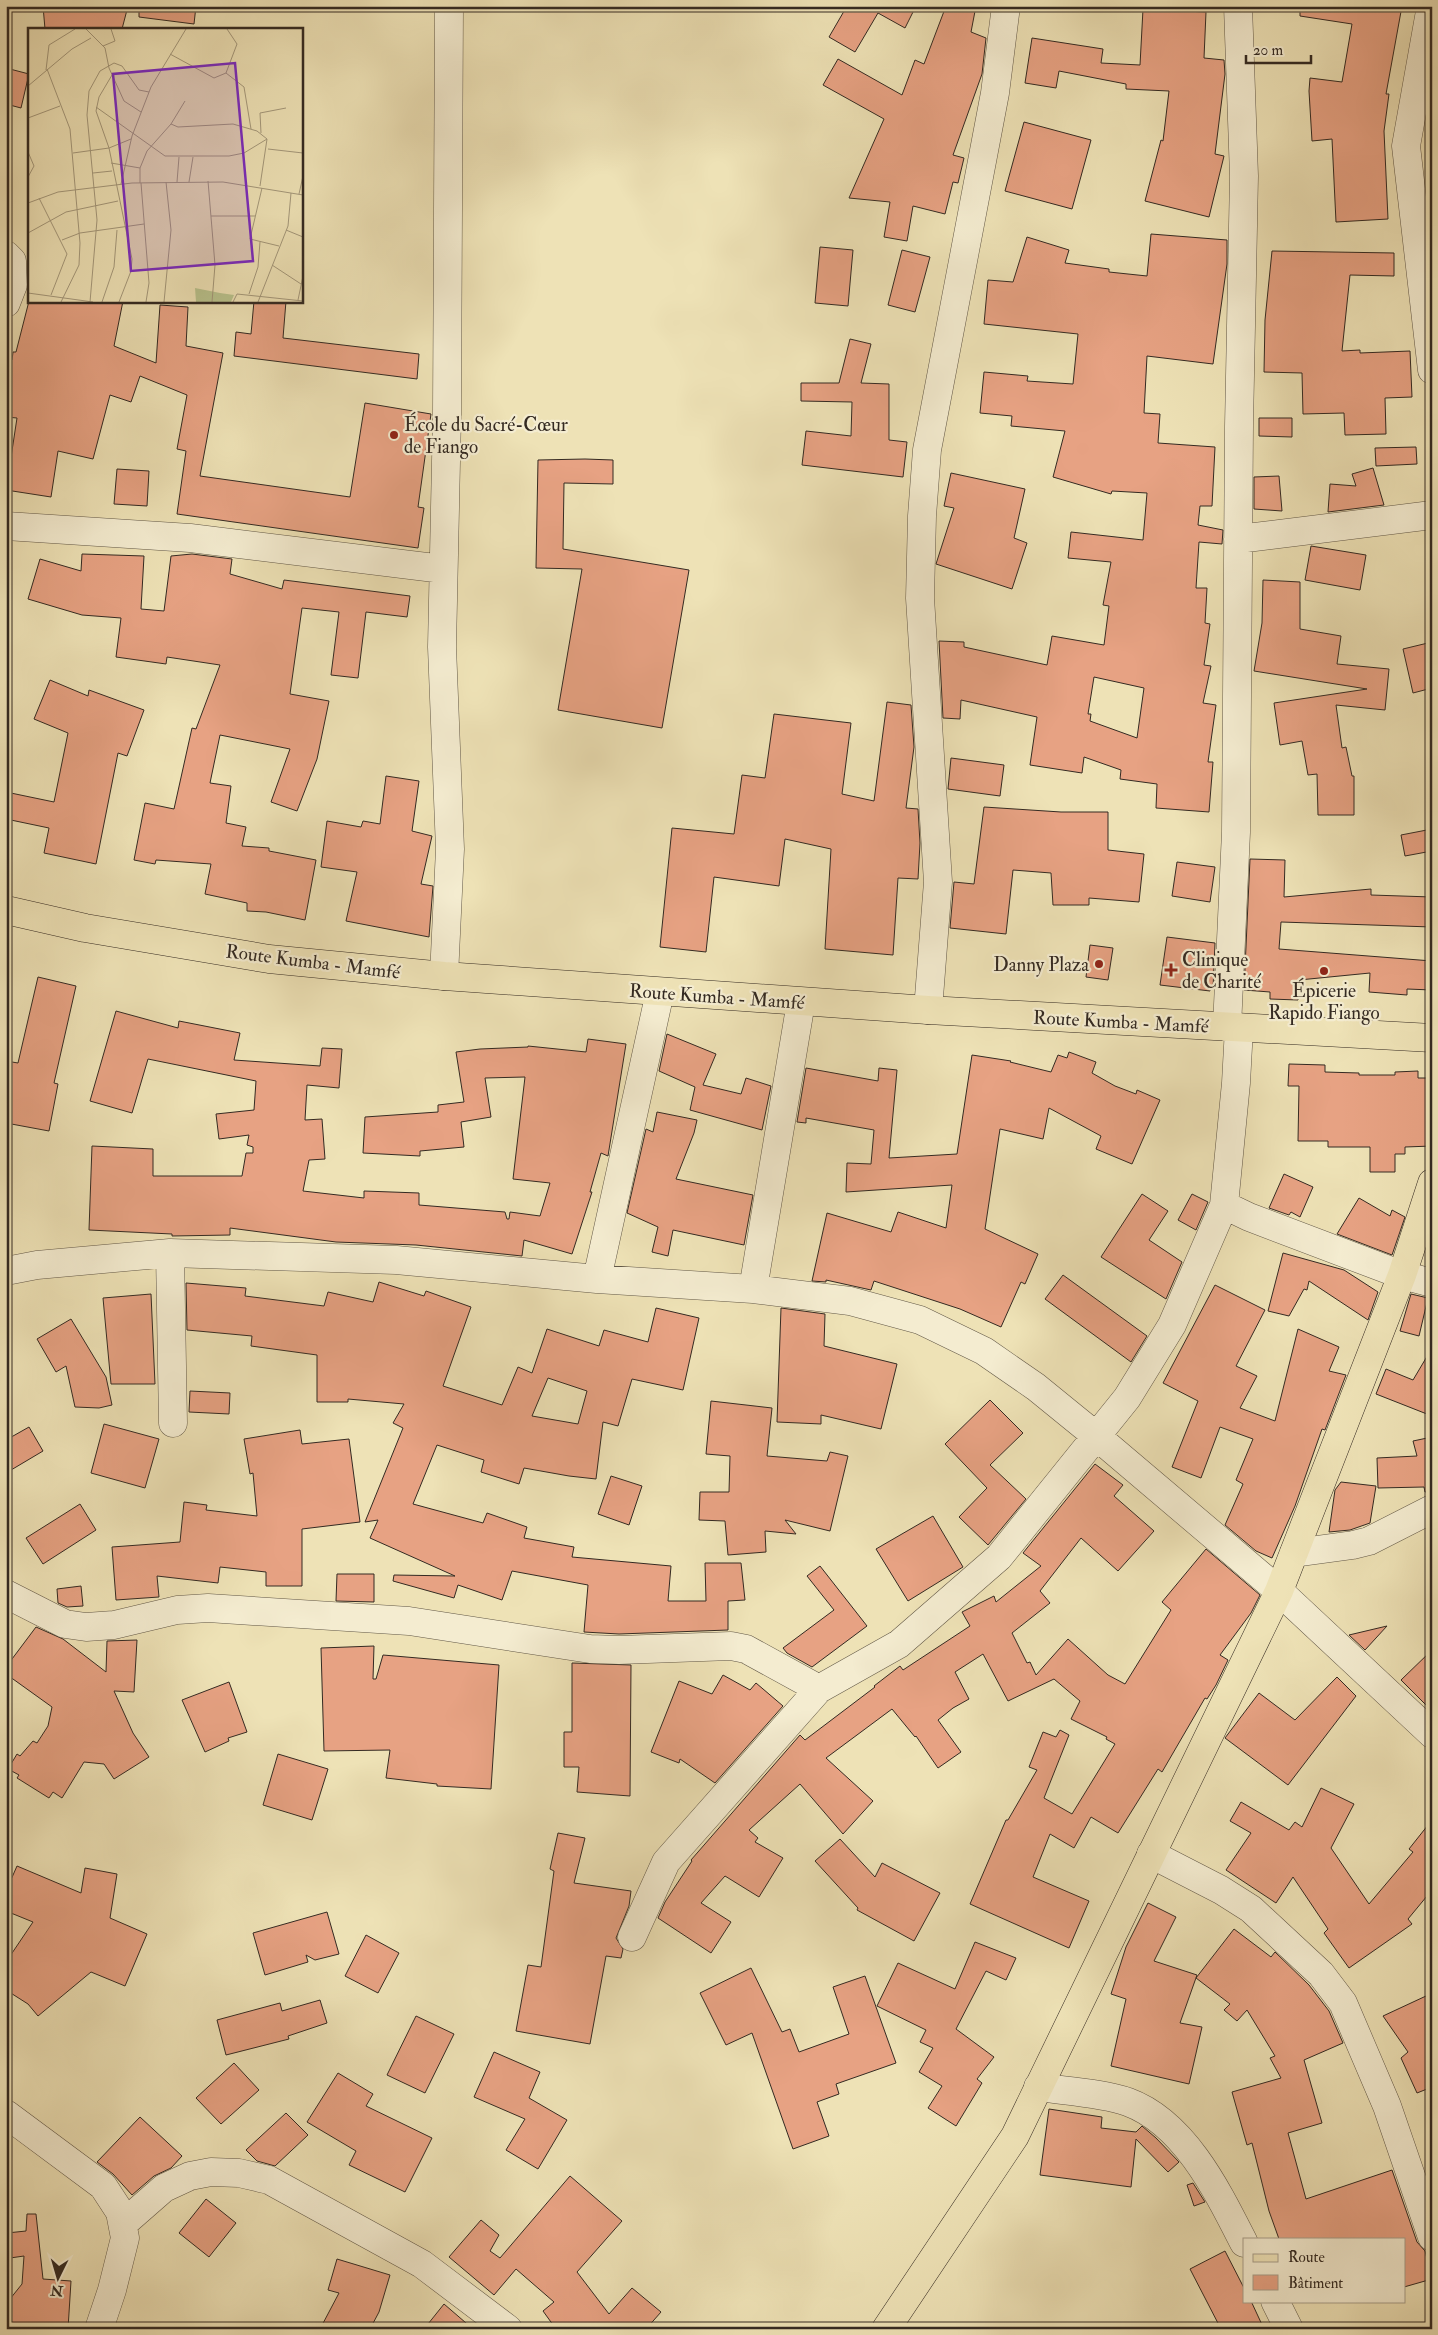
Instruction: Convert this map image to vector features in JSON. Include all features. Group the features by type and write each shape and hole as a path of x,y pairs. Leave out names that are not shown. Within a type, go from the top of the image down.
{"main road":[{"name":"Route Kumba - Mamfé","path":"6,910 85,928 269,959 444,976 928,1010 1432,1038"},
{"path":"886,2329 1015,2136 1279,1591 1402,1275 1432,1183"}],"street":[{"path":"444,976 450,849 442,647 447,415 449,6"},
{"path":"928,1010 938,882 920,598 927,450 995,93 1006,6"},
{"path":"632,1937 666,1862 819,1689 899,1644 999,1557 1050,1496 1095,1434 1127,1398 1172,1324 1224,1205 1236,1083 1233,1028 1244,176 1238,6"},
{"path":"1431,6 1406,146 1432,370"},
{"path":"6,255 12,260 13,285 6,303"},
{"path":"1238,539 1432,515"},
{"path":"6,526 190,538 444,569"},
{"path":"596,1279 660,992"},
{"path":"753,1289 801,1002"},
{"path":"1224,1205 1249,1217 1402,1275 1432,1283"},
{"path":"170,1253 173,1423"},
{"path":"6,1271 37,1265 170,1253 396,1260 596,1279 753,1289 850,1301 920,1320 984,1351 1036,1387 1095,1434 1279,1591 1432,1734"},
{"path":"1294,1553 1353,1546 1369,1541 1432,1509"},
{"path":"6,1594 65,1624 86,1628 114,1625 177,1610 208,1608 409,1621 590,1648 619,1650 731,1646 746,1648 819,1689"},
{"path":"1150,1854 1221,1890 1251,1909 1321,1974 1343,2003 1387,2106 1432,2237"},
{"path":"1038,2087 1128,2102 1157,2118 1192,2152 1212,2181 1243,2241"},
{"path":"6,2114 103,2186 120,2212 124,2223 124,2238 112,2290 99,2329"},
{"path":"124,2223 164,2188 190,2176 211,2172 239,2173 269,2180 422,2264 508,2329"},
{"path":"1276,2302 1289,2329"}],"building":[{"path":"43,6 128,6 122,28 45,28"},
{"path":"139,6 196,6 194,24 139,17"},
{"path":"847,6 916,6 905,28 878,13 855,52 829,37"},
{"path":"946,6 976,6 971,32 986,38 982,74 953,155 964,158 958,183 953,182 945,214 913,206 907,241 884,237 890,202 849,198 884,119 823,85 838,59 902,95 915,60 924,64"},
{"path":"1300,6 1402,6 1386,94 1389,94 1384,131 1388,219 1336,222 1332,139 1312,141 1310,78 1342,82 1352,24 1300,16"},
{"path":"1143,9 1206,12 1204,58 1224,60 1225,74 1215,154 1224,156 1209,217 1145,201 1161,140 1163,141 1169,91 1126,89 1126,84 1059,71 1056,88 1025,83 1032,38 1103,49 1101,63 1140,65"},
{"path":"6,68 28,74 21,108 6,104"},
{"path":"1024,122 1091,140 1072,209 1005,191"},
{"path":"1151,234 1227,240 1227,264 1213,364 1147,356 1144,413 1160,414 1158,443 1215,447 1212,506 1200,506 1198,525 1223,530 1222,544 1199,542 1196,588 1207,588 1205,623 1210,624 1204,665 1211,666 1203,703 1216,705 1208,762 1213,762 1209,812 1156,808 1157,784 1120,779 1121,770 1084,757 1082,773 1030,765 1037,717 961,700 960,719 943,718 939,641 964,642 964,647 1047,665 1052,636 1104,645 1109,606 1103,605 1111,562 1068,558 1071,532 1143,540 1147,493 1112,491 1111,494 1053,477 1065,431 1011,426 1012,416 980,413 984,372 1028,376 1027,381 1073,384 1078,334 984,324 988,280 1013,282 1027,237 1069,250 1065,263 1109,269 1109,272 1147,276","holes":["1094,677 1144,688 1137,738 1090,721 1091,714 1088,714"]},
{"path":"820,247 853,250 848,306 815,303"},
{"path":"902,250 930,257 915,312 888,305"},
{"path":"1272,251 1394,253 1394,276 1350,275 1342,351 1360,350 1360,353 1410,351 1412,397 1385,398 1386,434 1345,435 1344,413 1303,414 1302,373 1264,372 1265,320"},
{"path":"29,302 123,302 114,346 156,363 160,305 188,307 186,346 223,353 200,476 350,497 365,403 431,414 418,507 424,508 418,548 177,514 186,451 177,449 187,395 140,376 131,402 110,395 93,459 58,451 51,497 6,490 17,418 6,417 6,359 12,360 13,352 16,352"},
{"path":"254,302 286,302 283,338 419,354 417,379 234,356 236,332 251,334"},
{"path":"850,339 871,344 861,383 889,384 889,440 907,442 903,477 802,465 806,431 851,436 852,402 801,401 801,383 839,383"},
{"path":"1259,418 1292,418 1292,437 1259,436"},
{"path":"1416,447 1417,464 1376,466 1375,448"},
{"path":"538,460 613,460 613,484 564,483 563,549 689,570 662,728 558,710 582,569 536,568"},
{"path":"1373,468 1384,505 1328,512 1330,484 1356,486 1352,474"},
{"path":"117,469 149,471 147,506 114,504"},
{"path":"951,473 1025,489 1014,538 1027,543 1012,589 936,564 954,508 944,506"},
{"path":"1279,476 1282,511 1254,509 1254,477"},
{"path":"1311,546 1366,555 1360,590 1305,580"},
{"path":"82,554 144,556 141,609 164,611 171,556 192,554 232,559 230,574 282,589 284,580 410,596 407,617 366,612 358,678 331,675 339,612 302,608 290,694 329,701 317,759 297,811 271,802 290,749 220,735 210,783 231,786 226,823 246,827 242,846 269,848 269,851 316,860 305,920 266,912 247,911 247,903 205,894 211,864 156,860 155,864 134,860 145,803 174,809 192,728 196,729 220,665 167,657 166,664 116,657 121,618 82,615 28,599 40,559 81,571"},
{"path":"1263,580 1300,582 1300,629 1341,636 1337,664 1389,669 1385,710 1336,705 1342,748 1346,747 1352,776 1354,776 1354,815 1318,815 1317,774 1308,775 1302,741 1280,745 1274,703 1367,689 1254,671 1262,623"},
{"path":"1432,642 1432,688 1413,693 1403,649"},
{"path":"50,680 88,696 89,690 144,710 127,756 118,753 96,864 44,853 49,828 6,819 6,792 54,802 68,733 34,719"},
{"path":"887,702 911,705 914,747 906,808 918,809 920,843 918,879 898,878 893,955 825,949 831,849 785,839 779,886 714,877 706,952 660,947 672,828 734,834 742,775 765,778 774,714 851,723 842,794 874,801"},
{"path":"951,758 1004,765 1000,796 948,789"},
{"path":"386,776 419,781 412,831 432,836 421,884 433,886 429,937 346,921 357,872 321,867 327,821 361,827 363,821 380,824"},
{"path":"984,807 1061,812 1108,812 1108,850 1144,854 1139,902 1089,898 1089,905 1053,905 1051,873 1013,870 1006,934 950,928 954,882 974,884"},
{"path":"1432,829 1432,851 1405,856 1401,835"},
{"path":"1250,859 1285,860 1284,897 1371,889 1371,895 1432,897 1432,927 1281,922 1279,949 1432,961 1432,990 1407,989 1407,995 1369,992 1370,973 1299,980 1298,1000 1270,999 1270,992 1244,990"},
{"path":"1177,862 1215,867 1210,902 1172,896"},
{"path":"1167,937 1215,943 1213,989 1210,989 1210,991 1160,985"},
{"path":"1090,945 1113,948 1108,980 1086,977"},
{"path":"38,977 76,986 54,1083 58,1084 49,1131 6,1123 6,1061 18,1063"},
{"path":"116,1011 178,1028 179,1021 240,1033 234,1060 320,1066 322,1048 342,1049 339,1088 307,1085 305,1120 322,1119 325,1159 309,1160 303,1191 364,1198 364,1191 419,1193 419,1205 505,1212 507,1219 509,1219 510,1212 540,1216 550,1183 513,1179 525,1077 485,1078 491,1117 461,1122 464,1147 420,1151 420,1156 363,1153 365,1117 438,1112 438,1105 464,1102 456,1052 528,1046 586,1052 588,1039 626,1044 608,1156 601,1153 590,1192 592,1192 572,1254 524,1240 522,1256 416,1245 336,1242 230,1228 230,1235 172,1236 172,1234 89,1230 92,1146 153,1149 153,1176 242,1176 246,1153 253,1153 253,1147 247,1145 249,1135 219,1139 216,1114 254,1110 256,1081 148,1059 132,1113 90,1101"},
{"path":"667,1034 716,1054 703,1085 741,1094 746,1078 771,1086 762,1130 690,1110 695,1087 659,1071"},
{"path":"1069,1052 1096,1062 1092,1073 1115,1086 1136,1094 1137,1090 1160,1100 1132,1164 1096,1149 1101,1136 1049,1108 1043,1139 1000,1129 985,1229 1038,1254 1025,1284 1021,1282 1001,1327 960,1309 874,1281 871,1290 826,1280 826,1282 812,1281 827,1213 891,1232 898,1212 946,1228 952,1185 846,1192 847,1163 871,1164 874,1130 806,1118 806,1123 797,1122 806,1068 878,1081 879,1068 897,1070 889,1158 957,1154 972,1055 1011,1061 1051,1072 1058,1055 1067,1058"},
{"path":"1289,1064 1325,1065 1325,1072 1359,1073 1359,1075 1395,1075 1395,1072 1418,1071 1418,1078 1431,1078 1432,1146 1405,1147 1405,1154 1395,1154 1395,1172 1370,1172 1370,1147 1328,1147 1328,1141 1298,1141 1299,1086 1288,1086"},
{"path":"657,1112 697,1120 694,1133 676,1179 753,1195 744,1245 673,1230 668,1256 652,1252 658,1227 627,1213 646,1129 653,1132"},
{"path":"1284,1174 1313,1187 1300,1217 1291,1212 1289,1215 1269,1208"},
{"path":"1142,1194 1168,1211 1149,1240 1182,1262 1166,1299 1101,1257"},
{"path":"1192,1194 1208,1202 1196,1230 1178,1220"},
{"path":"1359,1198 1390,1216 1392,1210 1405,1217 1392,1255 1337,1234"},
{"path":"1283,1253 1344,1270 1378,1292 1368,1320 1309,1281 1307,1290 1304,1289 1289,1316 1268,1311"},
{"path":"1063,1275 1147,1336 1131,1362 1045,1299"},
{"path":"379,1282 424,1296 426,1291 471,1307 443,1386 502,1405 518,1367 532,1373 547,1329 599,1346 604,1330 648,1342 656,1308 699,1318 683,1390 632,1379 618,1426 603,1422 596,1479 524,1468 519,1484 481,1472 484,1460 437,1445 413,1504 483,1523 487,1513 527,1527 524,1538 574,1547 572,1557 671,1566 668,1601 706,1601 705,1563 741,1563 745,1600 728,1601 728,1630 619,1634 584,1632 588,1585 512,1571 502,1600 458,1585 454,1598 393,1581 394,1575 455,1576 370,1538 378,1520 365,1522 403,1428 393,1423 404,1404 348,1399 348,1402 317,1402 317,1355 251,1346 252,1336 187,1330 186,1283 246,1288 245,1296 324,1306 328,1292 373,1302","holes":["548,1378 587,1391 578,1424 532,1416"]},
{"path":"1215,1285 1265,1310 1236,1366 1257,1376 1240,1408 1275,1421 1298,1329 1339,1347 1329,1371 1346,1375 1325,1430 1322,1429 1295,1506 1272,1558 1256,1551 1225,1525 1243,1484 1236,1480 1253,1439 1220,1427 1201,1478 1172,1467 1198,1401 1163,1383"},
{"path":"151,1294 155,1384 111,1384 103,1298"},
{"path":"1411,1294 1428,1298 1419,1336 1400,1331"},
{"path":"781,1308 825,1314 824,1346 897,1364 881,1429 821,1415 821,1424 777,1422"},
{"path":"71,1319 106,1377 112,1405 99,1408 75,1407 66,1366 56,1372 37,1339"},
{"path":"1432,1348 1432,1416 1376,1394 1386,1369 1413,1380"},
{"path":"190,1391 230,1393 229,1414 189,1412"},
{"path":"990,1400 1023,1433 990,1465 1026,1499 988,1545 959,1517 987,1488 945,1444"},
{"path":"711,1401 772,1408 767,1456 827,1461 830,1452 848,1456 830,1531 785,1520 796,1534 765,1531 766,1552 728,1555 725,1521 699,1520 700,1492 729,1492 730,1456 706,1454"},
{"path":"104,1424 159,1439 145,1488 91,1473"},
{"path":"29,1427 43,1451 6,1473 6,1440"},
{"path":"300,1430 302,1444 349,1439 360,1522 302,1529 302,1586 266,1586 266,1572 220,1567 218,1583 157,1576 159,1597 116,1600 112,1547 180,1542 184,1502 207,1505 206,1510 257,1516 253,1473 250,1474 244,1439"},
{"path":"1432,1437 1432,1491 1425,1492 1424,1487 1378,1488 1377,1458 1417,1456 1413,1441"},
{"path":"1095,1464 1123,1485 1114,1496 1154,1531 1118,1571 1081,1538 1040,1591 1050,1603 1012,1633 1027,1663 1030,1662 1036,1675 1068,1639 1108,1675 1125,1684 1171,1610 1162,1602 1206,1549 1260,1595 1251,1613 1220,1655 1228,1660 1216,1685 1207,1699 1205,1698 1162,1772 1158,1769 1118,1833 1091,1817 1074,1848 1050,1834 1033,1877 1089,1901 1069,1948 970,1904 1006,1820 1008,1820 1037,1770 1029,1767 1043,1732 1056,1737 1060,1730 1069,1735 1044,1798 1072,1814 1115,1744 1106,1739 1107,1737 1071,1719 1080,1701 1054,1679 1008,1701 983,1654 955,1672 969,1699 953,1708 938,1720 961,1752 938,1768 916,1736 892,1709 826,1758 873,1801 843,1834 800,1784 749,1830 758,1838 755,1842 783,1858 759,1897 725,1876 701,1903 731,1922 711,1953 658,1918 665,1902 691,1860 800,1735 805,1740 900,1666 903,1670 970,1626 962,1612 994,1596 996,1602 1041,1566 1023,1553"},
{"path":"611,1476 642,1486 629,1525 598,1514"},
{"path":"1341,1482 1376,1486 1370,1523 1350,1530 1329,1532 1335,1490"},
{"path":"80,1504 96,1530 43,1564 26,1538"},
{"path":"933,1516 963,1567 908,1601 876,1549"},
{"path":"820,1566 867,1626 812,1667 787,1653 783,1648 834,1610 807,1576"},
{"path":"337,1574 374,1574 374,1602 336,1601"},
{"path":"81,1586 83,1606 67,1607 58,1603 57,1589"},
{"path":"1387,1626 1365,1650 1349,1635"},
{"path":"36,1627 63,1639 106,1672 107,1641 137,1640 134,1692 114,1691 133,1733 149,1757 114,1779 104,1764 84,1762 62,1798 53,1792 49,1798 17,1778 19,1775 8,1769 17,1754 20,1756 33,1741 37,1743 48,1726 52,1707 6,1674 6,1667"},
{"path":"374,1646 373,1679 376,1679 383,1655 499,1665 491,1789 437,1786 437,1784 386,1778 390,1750 324,1751 321,1648"},
{"path":"1432,1650 1432,1711 1401,1680"},
{"path":"572,1663 631,1665 630,1796 577,1792 579,1767 564,1767 564,1732 572,1732"},
{"path":"723,1675 750,1690 756,1683 783,1706 715,1783 680,1759 679,1763 651,1752 679,1681 712,1694"},
{"path":"1337,1677 1356,1696 1288,1785 1225,1738 1259,1693 1295,1720"},
{"path":"229,1682 247,1732 228,1738 229,1741 205,1752 182,1700"},
{"path":"278,1754 328,1769 312,1820 263,1805"},
{"path":"1321,1788 1354,1804 1331,1848 1369,1904 1413,1852 1409,1849 1432,1820 1432,1890 1408,1919 1412,1924 1349,1968 1324,1933 1328,1929 1293,1877 1276,1903 1226,1870 1251,1833 1230,1821 1241,1802 1289,1830 1295,1822 1302,1827"},
{"path":"558,1833 585,1838 574,1883 631,1891 629,1906 616,1938 623,1949 621,1958 606,1956 590,2044 516,2031 528,1965 541,1967 554,1871 550,1869"},
{"path":"840,1839 875,1877 882,1863 940,1893 914,1941 857,1910 858,1908 815,1861"},
{"path":"17,1866 81,1893 85,1868 117,1874 110,1918 147,1934 125,1986 91,1972 38,2016 28,2004 6,1990 6,1962 33,1922 6,1911 6,1891"},
{"path":"1148,1903 1176,1917 1154,1961 1197,1975 1180,2023 1202,2027 1189,2084 1111,2066 1126,1999 1111,1994 1126,1947"},
{"path":"327,1912 339,1954 315,1960 306,1955 308,1962 265,1975 253,1933"},
{"path":"1234,1929 1271,1957 1275,1952 1309,1985 1329,2011 1343,2043 1304,2060 1322,2123 1288,2133 1306,2199 1392,2170 1417,2242 1425,2251 1432,2279 1406,2286 1406,2238 1279,2238 1269,2211 1252,2143 1247,2145 1232,2092 1281,2078 1270,2058 1275,2056 1247,2010 1237,2021 1224,2010 1230,2004 1196,1978"},
{"path":"366,1935 399,1953 378,1993 345,1976"},
{"path":"975,1942 1016,1958 1006,1980 986,1971 956,2029 994,2057 977,2079 982,2083 956,2126 928,2108 942,2086 919,2072 933,2048 920,2042 926,2030 877,2006 898,1963 955,1989"},
{"path":"751,1968 782,2032 790,2029 799,2052 849,2034 833,1987 865,1976 896,2063 836,2084 839,2094 817,2102 829,2136 793,2149 752,2033 726,2045 700,1993"},
{"path":"1426,1996 1432,2009 1432,2087 1417,2093 1401,2058 1408,2052 1383,2016"},
{"path":"320,2000 327,2023 288,2036 289,2039 226,2055 217,2020 280,2003 282,2011"},
{"path":"416,2016 454,2034 425,2093 387,2075"},
{"path":"494,2052 540,2072 529,2098 567,2120 538,2169 506,2150 525,2119 474,2097"},
{"path":"234,2063 259,2090 221,2124 196,2098"},
{"path":"338,2073 373,2094 366,2106 432,2138 405,2192 349,2165 356,2151 307,2122"},
{"path":"1049,2109 1102,2117 1101,2128 1136,2132 1142,2126 1179,2162 1168,2172 1136,2139 1131,2187 1040,2175"},
{"path":"286,2113 308,2135 275,2166 257,2161 246,2150"},
{"path":"140,2117 182,2156 171,2168 154,2176 132,2195 113,2174 97,2162"},
{"path":"570,2176 622,2221 577,2272 609,2314 632,2288 661,2312 646,2329 556,2329 543,2311 554,2302 516,2269 494,2295 449,2257 481,2220 499,2235 490,2251 500,2258"},
{"path":"1193,2183 1205,2202 1194,2206 1187,2185"},
{"path":"206,2199 236,2223 209,2257 179,2233"},
{"path":"27,2214 36,2214 43,2279 71,2281 68,2329 6,2329 6,2304 22,2284 24,2256 10,2258 7,2233 26,2231"},
{"path":"1225,2251 1243,2286 1243,2302 1251,2302 1264,2329 1221,2329 1190,2269"},
{"path":"337,2259 390,2275 379,2312 370,2329 320,2329 339,2293 328,2290"},
{"path":"444,2304 473,2329 424,2329"}],"place":[{"name":"École du Sacré-Cœur de Fiango","path":"394,435"},
{"name":"Danny Plaza","path":"1099,964"},
{"name":"Clinique de Charité","path":"1171,970"},
{"name":"Épicerie Rapido Fiango","path":"1324,971"}]}
